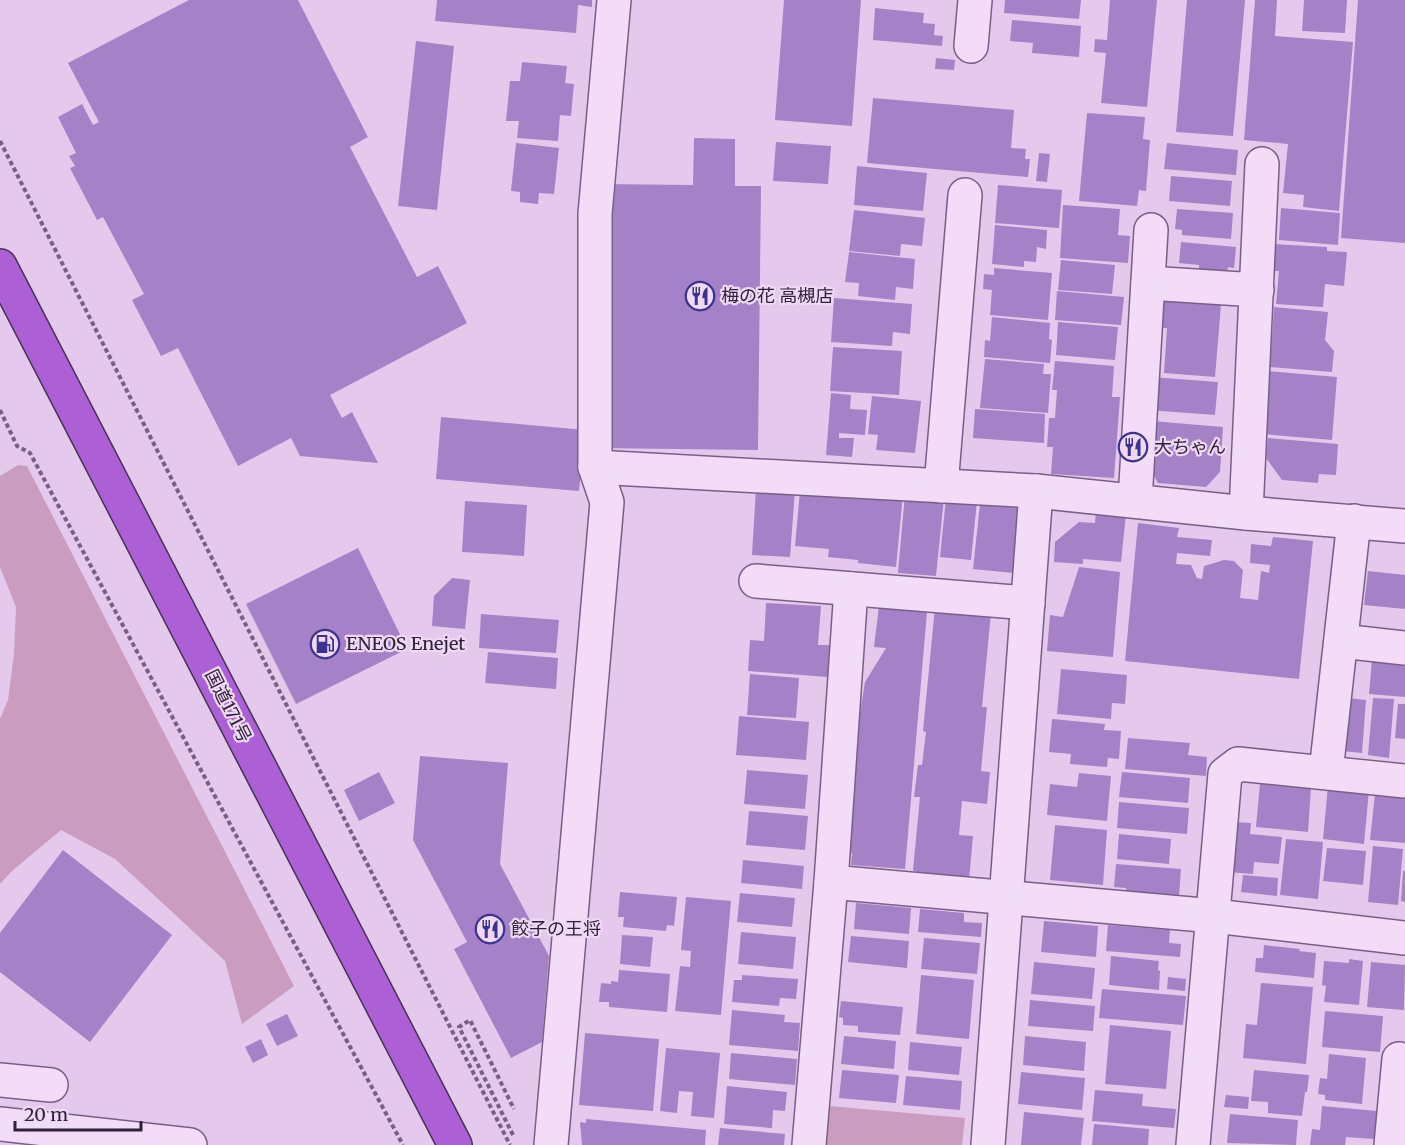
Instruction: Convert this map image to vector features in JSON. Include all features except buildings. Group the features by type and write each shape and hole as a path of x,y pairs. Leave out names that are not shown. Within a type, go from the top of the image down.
{"highway":[{"name":"国道171号","path":"0,266 455,1145"}],"street":[{"path":"551,1145 606,502 595,467 595,214 614,0"},
{"path":"971,46 975,0"},
{"path":"1245,513 1262,164"},
{"path":"941,486 965,195"},
{"path":"1135,501 1151,230"},
{"path":"1148,283 1257,290"},
{"path":"595,467 1036,491 1245,513 1405,526"},
{"path":"988,1145 1036,491"},
{"path":"1326,772 1354,522"},
{"path":"756,581 1028,603"},
{"path":"809,1145 831,882 851,589"},
{"path":"1341,641 1405,648"},
{"path":"1193,1145 1226,774 1238,764 1405,781"},
{"path":"831,882 1214,916 1405,938"},
{"path":"1391,1145 1399,1059"},
{"path":"0,1080 51,1085"},
{"path":"0,1124 190,1145"}],"path":[{"path":"0,141 510,1145"},
{"path":"0,410 17,446 30,453 403,1145"},
{"path":"514,1138 459,1027 470,1020 517,1114"}],"shaded area":[{"path":"18,465 27,466 294,986 242,1024 225,961 115,859 61,830 0,884 0,719 8,700 14,654 16,607 0,567 0,476"},
{"path":"829,1106 965,1118 962,1145 826,1145"}],"place":[{"name":"梅の花 高槻店","path":"700,296"},
{"name":"大ちゃん","path":"1133,447"},
{"name":"ENEOS Enejet","path":"325,644"},
{"name":"餃子の王将","path":"490,929"}]}
